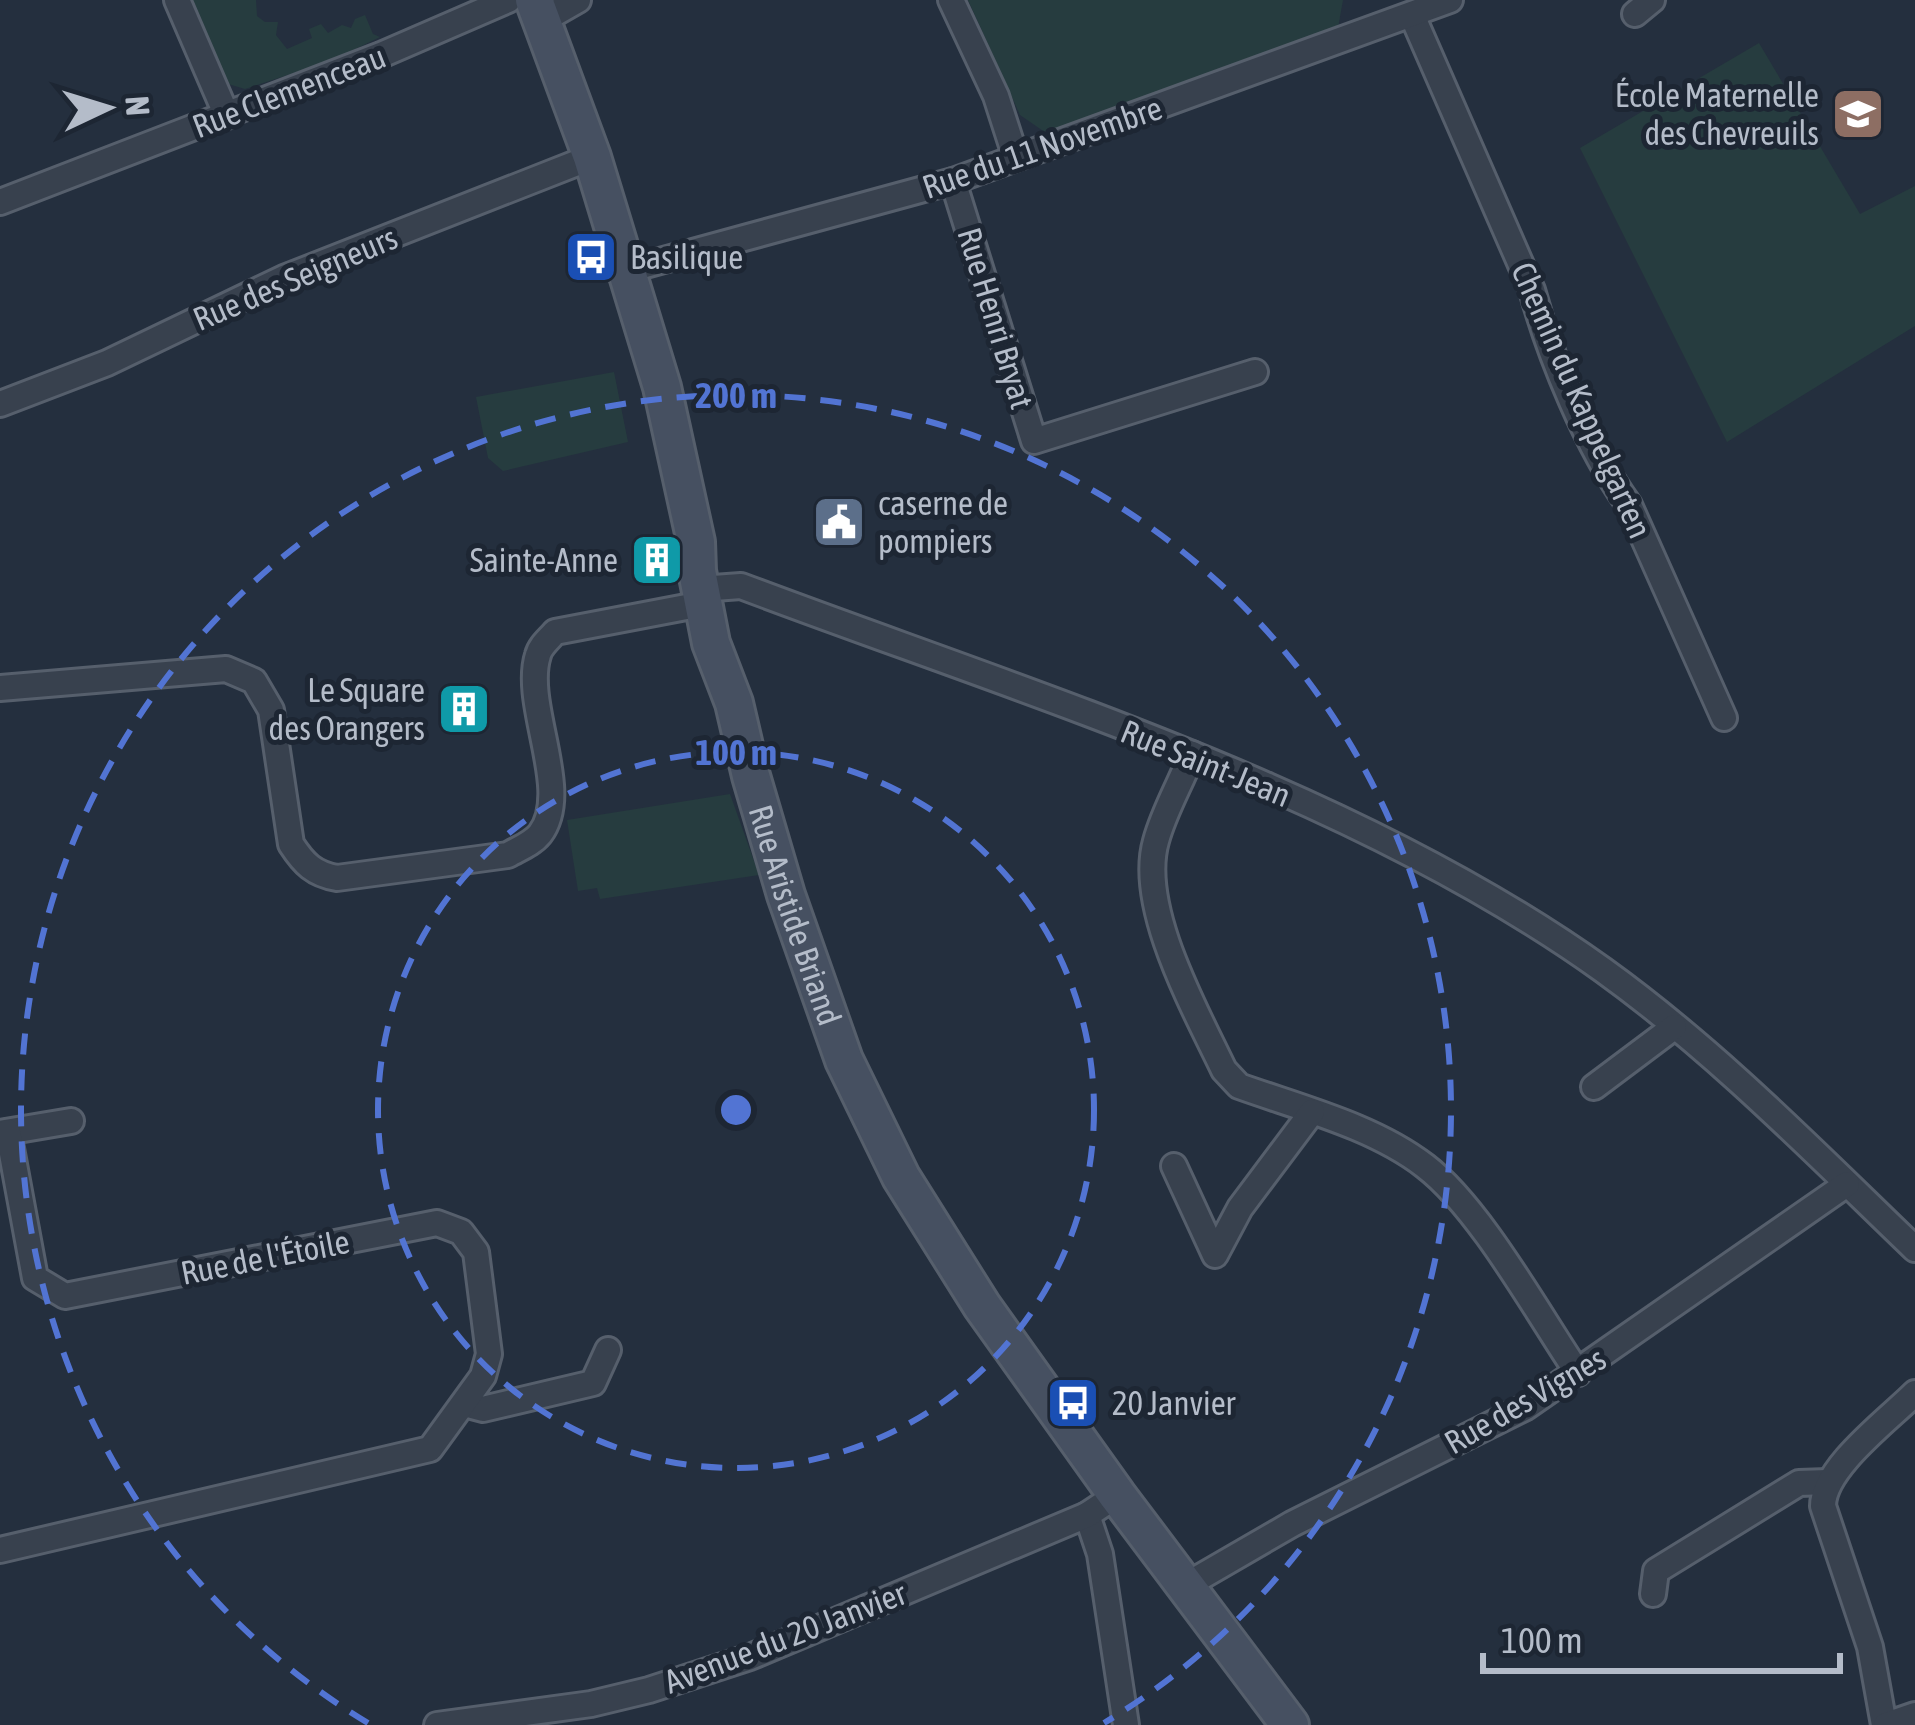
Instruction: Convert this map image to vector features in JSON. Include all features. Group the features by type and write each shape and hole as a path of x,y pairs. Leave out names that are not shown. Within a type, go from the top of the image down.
{"main road":[{"name":"Rue Aristide Briand","path":"538,10 592,158 662,387 696,542 711,644 734,703 786,895 844,1060 902,1177 1102,1505 1185,1586 1290,1725"}],"street":[{"path":"177,0 227,116"},
{"name":"Rue Clemenceau","path":"0,202 227,116 508,0"},
{"path":"538,10 578,0"},
{"path":"951,0 996,96 1015,155"},
{"name":"Rue du 11 Novembre","path":"627,270 953,181 1450,0"},
{"name":"Chemin du Kappelgarten","path":"1412,15 1532,290 1543,331 1610,478 1629,505 1724,718"},
{"name":"Rue des Seigneurs","path":"0,404 107,363 284,278 592,158"},
{"name":"Rue Henri Bryat","path":"953,181 1034,441 1255,372"},
{"name":"Rue Saint-Jean","path":"0,688 226,669 254,681 271,710 291,844 302,862 319,875 337,878 508,855 543,831 551,799 535,676 538,650 555,632 741,586 1192,754 1360,829 1480,893 1603,970 1674,1027 1765,1102 1915,1249"},
{"path":"1192,754 1156,839 1152,860 1164,942 1224,1070 1239,1086 1387,1142 1426,1166 1462,1200 1579,1373"},
{"path":"1594,1087 1674,1027"},
{"path":"1174,1166 1215,1255 1240,1208 1312,1112"},
{"path":"4,1133 70,1121"},
{"name":"Rue de l'Étoile","path":"0,1550 430,1449 483,1376 489,1354 476,1252 461,1232 437,1222 65,1296 35,1278 4,1133"},
{"name":"Rue des Vignes","path":"1185,1586 1292,1524 1526,1407 1847,1184"},
{"path":"1191,1203 1240,1208"},
{"path":"464,1404 483,1409 593,1383 608,1350"},
{"path":"1915,1393 1828,1481 1823,1506 1870,1647 1885,1725 1915,1715"},
{"path":"1653,1594 1656,1571 1799,1484 1828,1481"},
{"path":"1102,1505 1100,1554 1126,1725"},
{"name":"Avenue du 20 Janvier","path":"437,1725 591,1704 750,1657 1102,1505"}],"green space":[{"path":"188,0 256,0 257,16 278,22 276,35 287,49 312,38 309,29 321,24 328,33 342,25 351,28 355,19 365,15 373,34 380,37 331,61 245,89 225,83"},
{"path":"968,0 1343,0 1338,28 1049,135 1020,115"},
{"path":"1759,43 1860,214 1915,186 1915,326 1727,442 1580,148"},
{"path":"614,372 628,442 503,471 488,458 476,397"},
{"path":"730,794 759,875 600,899 597,888 578,891 567,820"}],"place":[{"name":"École Maternelle des Chevreuils","path":"1858,114"},
{"name":"Basilique","path":"591,257"},
{"name":"caserne de pompiers","path":"839,522"},
{"name":"Sainte-Anne","path":"657,560"},
{"name":"Le Square des Orangers","path":"464,709"},
{"name":"20 Janvier","path":"1073,1403"}]}
